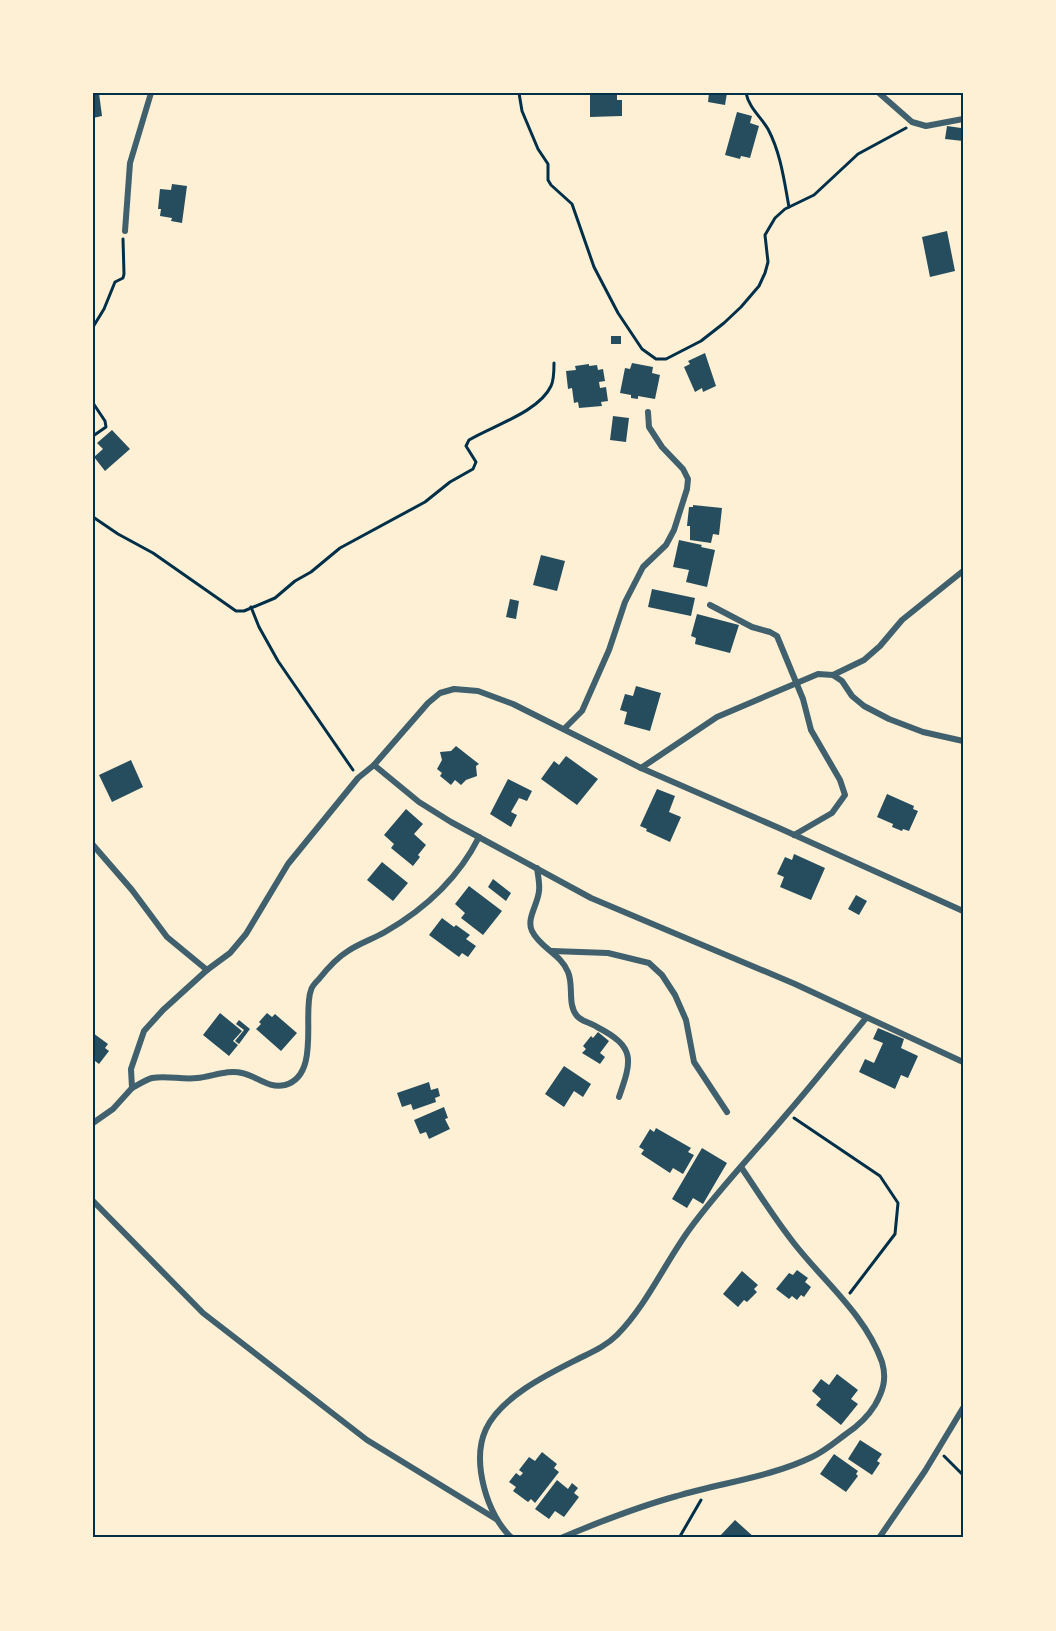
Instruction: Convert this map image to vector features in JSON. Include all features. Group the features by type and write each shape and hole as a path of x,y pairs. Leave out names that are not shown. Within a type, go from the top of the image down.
{"street":[{"path":"125,231 130,163 151,93"},
{"path":"879,93 912,122 926,126 963,119"},
{"path":"564,729 582,711 609,650 625,602 643,567 666,545 674,530 687,489 688,479 683,470 662,447 649,427 648,412"},
{"path":"641,768 717,717 796,682 818,674 833,675 864,660 880,646 902,620 963,571"},
{"path":"710,605 752,627 777,636 796,682 811,730 840,780 845,795 832,813 794,835"},
{"path":"833,675 842,681 852,696 864,706 889,719 922,732 963,741"},
{"path":"132,1088 131,1069 144,1031 163,1010 207,970 230,953 246,934 288,864 358,778 374,765 428,703 440,693 454,689 478,691 513,704 641,768 963,911"},
{"path":"374,765 419,802 591,898 795,984 963,1062"},
{"path":"93,1123 113,1109 132,1088 148,1079 164,1076 196,1079 240,1072 265,1084 275,1086 293,1081 300,1073 309,1044 311,988 347,951 387,931 436,896 468,858 479,837"},
{"path":"93,845 132,890 167,937 207,970"},
{"path":"537,868 539,892 530,923 532,931 561,960 569,973 571,1006 578,1017 615,1036 626,1048 628,1062 619,1097"},
{"path":"552,951 608,953 649,963 662,975 675,994 686,1020 694,1062 727,1112"},
{"path":"496,1520 483,1486 481,1456 486,1430 495,1415 529,1387 605,1345 618,1334 648,1295 688,1231 866,1018"},
{"path":"561,1538 603,1520 714,1485 784,1468 812,1458 859,1425 870,1414 883,1389 885,1378 882,1363 865,1331 844,1301 793,1243 741,1167"},
{"path":"93,1200 203,1313 367,1440 496,1520 512,1538"},
{"path":"879,1538 938,1451 963,1408"}],"path":[{"path":"519,93 522,111 538,149 548,164 550,185 572,204 594,267 618,313 642,349 656,359 666,359 701,341 724,324 759,286 768,262 765,235 775,218 789,207 814,195 858,154 903,132 912,122"},
{"path":"746,93 753,110 768,129 777,150 789,207"},
{"path":"93,327 104,309 115,282 123,278 125,231"},
{"path":"93,517 153,553 236,611 244,611 275,598 340,548 425,502 450,482 473,469 476,462 466,446 469,440 526,411 551,386 554,363"},
{"path":"93,403 105,421 106,428 93,436"},
{"path":"251,607 278,661 358,778"},
{"path":"787,1114 880,1176 898,1203 895,1234 844,1301"},
{"path":"938,1451 963,1475"},
{"path":"679,1538 702,1498 714,1485"}],"building":[{"path":"93,93 99,93 102,116 93,118"},
{"path":"590,93 617,93 617,100 622,100 622,116 590,117"},
{"path":"709,93 727,93 725,105 708,102"},
{"path":"737,112 752,116 750,123 759,126 750,158 741,156 740,159 725,155"},
{"path":"947,126 961,128 963,141 945,139"},
{"path":"172,184 187,186 182,223 160,216 161,209 158,209 160,189 171,190"},
{"path":"947,231 955,271 930,277 922,237"},
{"path":"611,336 621,336 621,344 611,344"},
{"path":"705,353 716,386 703,392 702,388 695,392 684,367 690,364 688,361"},
{"path":"632,363 653,367 652,373 660,375 655,399 638,396 638,399 631,398 631,395 620,393 625,368 630,369"},
{"path":"589,364 589,366 597,365 598,370 603,369 605,381 599,382 600,388 606,387 608,401 601,402 602,406 579,408 578,402 574,403 572,388 568,389 566,371 576,370 575,366"},
{"path":"613,416 629,418 626,442 610,440"},
{"path":"112,430 130,449 105,471 94,457 103,449 97,443"},
{"path":"693,505 722,508 719,535 713,534 711,543 690,540 690,526 687,526 689,507"},
{"path":"679,540 715,550 707,587 686,582 689,570 673,567"},
{"path":"541,555 565,561 557,591 533,585"},
{"path":"652,589 695,598 691,616 648,607"},
{"path":"510,599 519,601 516,619 506,617"},
{"path":"697,614 739,625 730,653 695,644 696,638 691,636"},
{"path":"636,686 661,693 650,731 624,724 627,712 620,710 625,694 633,696"},
{"path":"456,746 479,764 476,766 477,776 466,780 461,785 455,780 451,785 440,776 442,773 437,769 442,760 440,752 451,751"},
{"path":"566,756 598,779 577,805 541,779 554,761 559,765"},
{"path":"131,760 143,787 112,802 99,775"},
{"path":"508,779 532,791 527,801 519,798 511,812 517,815 511,827 490,814"},
{"path":"657,789 675,796 669,812 681,817 670,842 640,826"},
{"path":"887,794 914,806 913,809 918,811 909,831 892,827 893,824 877,817"},
{"path":"406,809 423,824 414,834 426,845 413,866 391,848 394,844 384,835"},
{"path":"794,854 825,868 811,900 780,887 784,877 777,874 785,857 792,860"},
{"path":"382,862 408,883 393,901 367,880"},
{"path":"493,879 511,893 506,901 488,887"},
{"path":"469,886 502,911 483,935 461,918 465,913 455,904"},
{"path":"856,895 867,901 859,915 848,909"},
{"path":"442,918 470,935 466,939 476,946 468,957 462,953 459,957 429,935"},
{"path":"220,1013 242,1031 233,1041 238,1045 229,1056 203,1035"},
{"path":"267,1013 272,1017 275,1014 297,1033 281,1051 256,1029"},
{"path":"239,1020 250,1029 239,1044 235,1041 244,1030 236,1024"},
{"path":"878,1028 904,1039 901,1048 918,1056 908,1078 901,1075 895,1089 859,1072 865,1059 874,1063 883,1043 873,1039"},
{"path":"598,1032 609,1041 600,1053 605,1057 600,1064 582,1053 586,1049 583,1046 591,1036 593,1038"},
{"path":"93,1033 108,1044 105,1048 109,1051 99,1064 95,1061 93,1063"},
{"path":"564,1066 591,1084 583,1097 574,1091 564,1107 545,1094"},
{"path":"429,1082 431,1090 438,1088 440,1096 435,1098 436,1102 413,1110 411,1104 402,1107 397,1093"},
{"path":"444,1107 448,1118 445,1119 450,1129 429,1139 426,1132 420,1134 414,1120"},
{"path":"656,1128 691,1148 688,1152 694,1155 683,1174 673,1168 670,1173 641,1154 644,1150 639,1147 650,1129 654,1132"},
{"path":"702,1148 727,1163 703,1204 693,1198 687,1208 672,1199"},
{"path":"797,1270 808,1278 805,1282 811,1287 804,1297 801,1295 797,1300 792,1296 789,1299 776,1289 789,1273 793,1275"},
{"path":"742,1271 758,1285 754,1289 757,1292 738,1307 723,1294"},
{"path":"837,1374 858,1390 851,1399 858,1404 841,1425 816,1405 821,1399 812,1391 821,1379 829,1385"},
{"path":"860,1440 882,1454 877,1461 880,1463 872,1475 848,1459"},
{"path":"542,1452 557,1464 554,1468 559,1472 535,1503 531,1499 528,1502 513,1491 516,1487 509,1482 516,1473 520,1476 523,1473 519,1470 529,1457 535,1461"},
{"path":"834,1454 858,1471 856,1474 858,1476 846,1492 820,1474"},
{"path":"557,1480 568,1489 572,1483 578,1488 574,1493 579,1497 564,1517 555,1511 549,1519 535,1509"},
{"path":"735,1520 755,1538 718,1538"}]}
